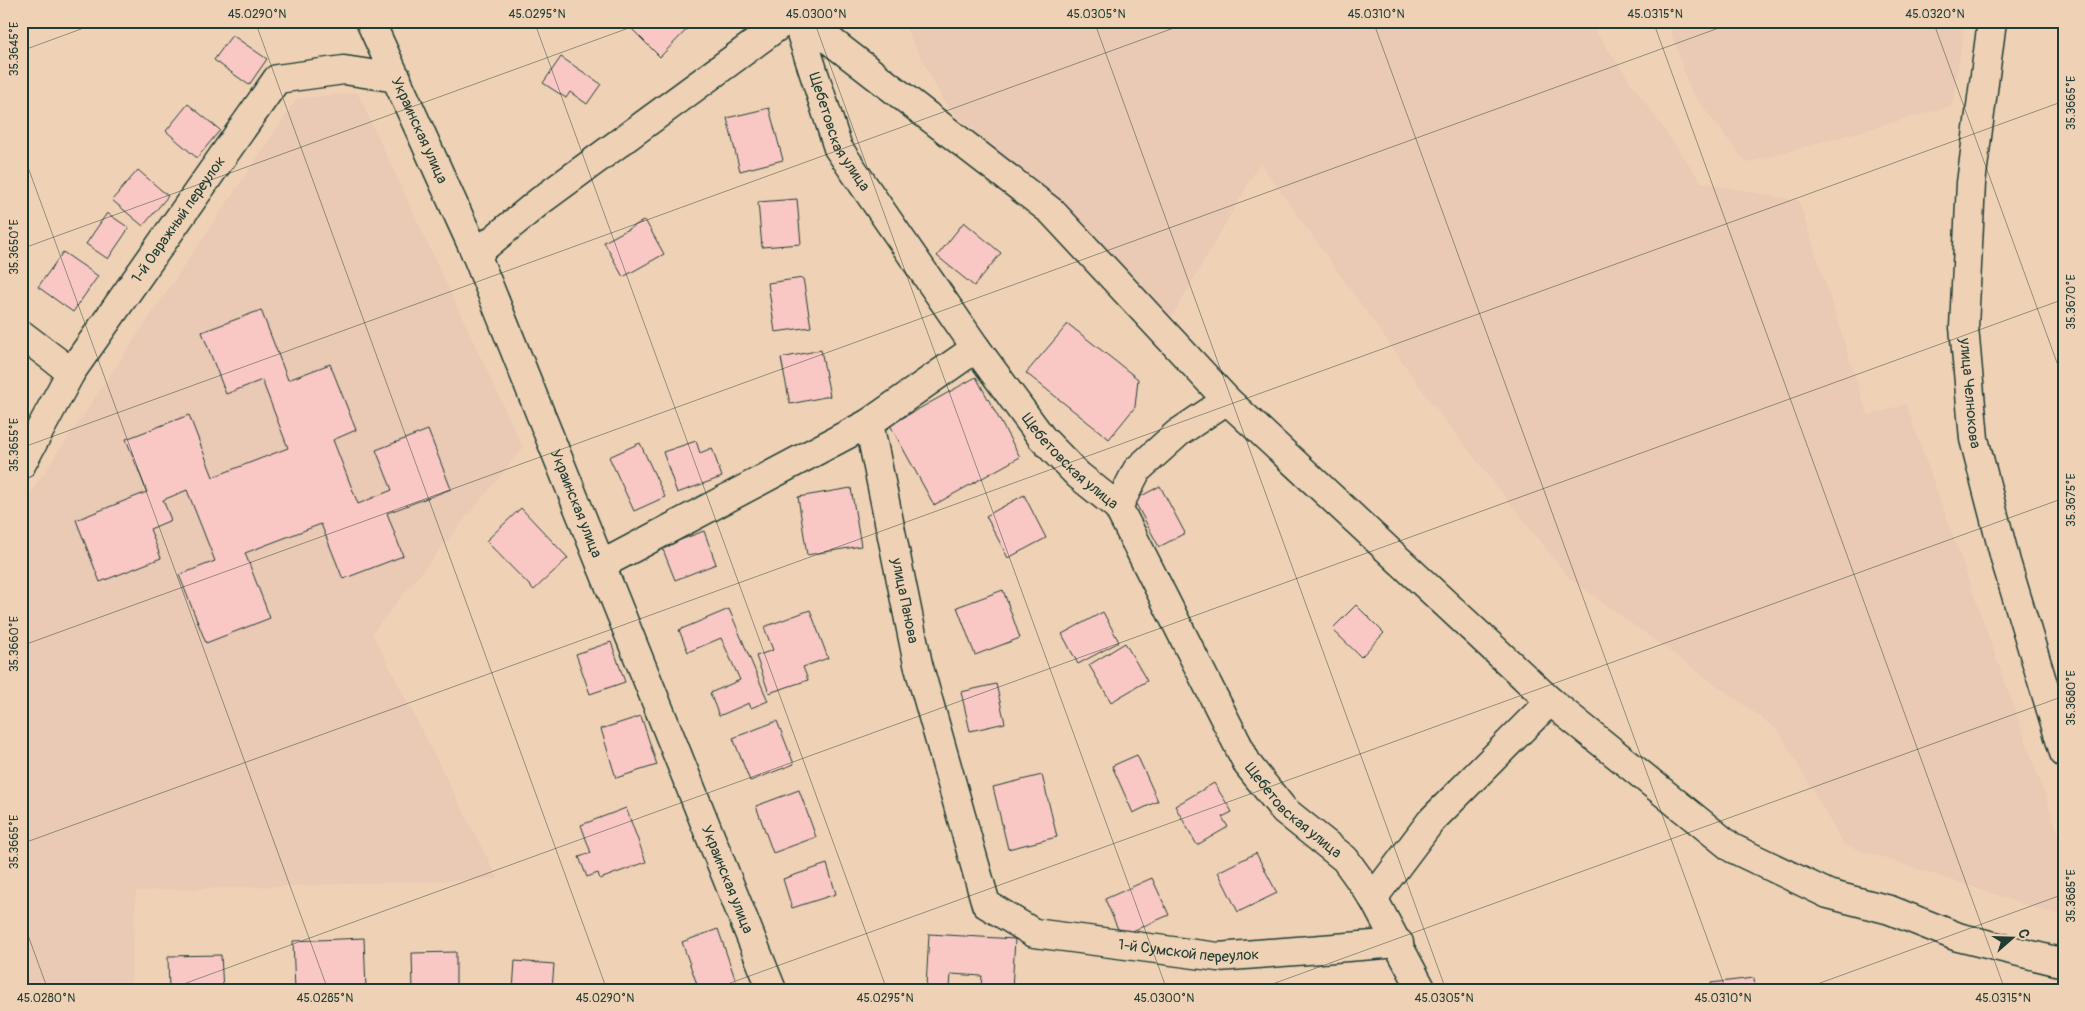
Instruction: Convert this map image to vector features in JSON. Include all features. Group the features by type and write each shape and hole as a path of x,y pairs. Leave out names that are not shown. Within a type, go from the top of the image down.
{"street":[{"name":"Украинская улица","path":"370,21 476,254 772,990"},
{"path":"476,254 540,201 785,21"},
{"name":"Щебетовская улица","path":"798,21 838,148 976,348 1042,438 1078,475 1118,507 1248,765 1284,810 1345,859 1373,898 1422,990"},
{"path":"805,21 1052,212 1227,400 1550,701 1732,848 1828,894 1890,910 1958,937 2064,963"},
{"name":"улица Челнокова","path":"1992,21 1971,183 1964,327 1974,439 2006,562 2064,753"},
{"name":"1-й Овражный переулок","path":"21,465 71,372 277,79 344,70 397,78"},
{"path":"21,334 71,372"},
{"path":"601,565 869,423 976,348"},
{"path":"1118,507 1137,470 1178,433 1227,400"},
{"name":"улица Панова","path":"869,423 918,664 986,904"},
{"path":"1373,898 1431,821 1550,701"},
{"name":"1-й Сумской переулок","path":"986,904 1034,933 1218,957 1398,944"}],"shaded area":[{"path":"902,21 1588,21 1701,182 1799,201 1868,416 1906,404 2064,848 2064,917 1844,845 1778,730 1569,578 1436,409 1260,163 1172,317 945,104"},
{"path":"1667,21 1965,21 1952,106 1746,163 1691,91"},
{"path":"357,92 523,448 372,633 498,879 136,891 130,990 21,990 21,507 297,99"}],"building":[{"path":"624,21 695,21 660,57"},
{"path":"232,35 267,59 249,85 214,60"},
{"path":"561,57 601,84 587,104 570,92 566,98 543,83"},
{"path":"188,104 220,130 197,158 166,131"},
{"path":"769,108 783,160 740,171 727,118"},
{"path":"138,170 168,196 143,226 112,200"},
{"path":"797,199 801,244 762,247 758,202"},
{"path":"107,213 129,228 108,259 86,244"},
{"path":"645,220 664,254 623,277 604,242"},
{"path":"964,222 1001,253 974,286 937,256"},
{"path":"63,252 98,276 73,312 38,287"},
{"path":"803,278 811,327 775,332 768,283"},
{"path":"261,310 288,380 330,364 356,430 333,440 358,504 392,490 376,450 428,430 451,489 387,513 403,556 343,579 321,524 245,553 270,618 206,643 179,575 215,561 187,490 163,500 171,520 150,529 161,558 100,582 76,520 147,492 126,439 189,415 213,477 288,448 262,380 226,394 202,332"},
{"path":"1068,324 1138,379 1135,407 1109,439 1026,373"},
{"path":"821,350 830,396 790,404 781,358"},
{"path":"976,377 1020,457 934,505 890,425"},
{"path":"696,441 700,453 712,448 722,477 677,493 663,452"},
{"path":"640,443 665,497 634,511 609,457"},
{"path":"1160,486 1185,533 1159,547 1134,500"},
{"path":"851,488 861,546 807,555 798,497"},
{"path":"1024,495 1046,538 1008,558 986,516"},
{"path":"521,508 568,558 534,590 486,541"},
{"path":"704,531 716,564 675,580 662,547"},
{"path":"1003,590 1020,638 975,655 957,607"},
{"path":"1356,605 1384,633 1361,657 1332,629"},
{"path":"729,609 768,701 751,708 749,703 719,716 710,693 740,680 721,638 688,652 679,630"},
{"path":"810,610 828,658 803,667 808,680 769,693 756,656 773,650 764,627"},
{"path":"1103,612 1119,642 1078,664 1062,634"},
{"path":"611,642 625,682 590,694 576,654"},
{"path":"1125,643 1147,681 1111,702 1089,665"},
{"path":"996,684 1005,723 970,731 961,692"},
{"path":"641,716 657,765 616,778 601,729"},
{"path":"777,721 794,764 750,781 733,738"},
{"path":"1137,755 1158,801 1133,813 1112,766"},
{"path":"1042,775 1057,837 1008,849 993,787"},
{"path":"1214,783 1232,812 1222,817 1228,827 1197,845 1175,806"},
{"path":"799,790 816,837 773,853 756,806"},
{"path":"626,808 646,862 600,879 598,873 587,877 579,857 591,853 581,825"},
{"path":"1256,853 1277,893 1238,912 1218,872"},
{"path":"827,864 836,894 792,908 783,879"},
{"path":"1152,878 1169,915 1121,936 1105,899"},
{"path":"718,929 739,990 699,990 682,942"},
{"path":"929,934 1015,939 1012,989 981,987 982,976 951,974 950,988 926,987"},
{"path":"364,938 366,990 295,990 293,941"},
{"path":"456,952 456,990 413,990 412,953"},
{"path":"221,955 223,990 169,990 168,956"},
{"path":"515,961 554,964 552,990 513,990"},
{"path":"1754,978 1755,990 1712,990 1711,983"}]}
